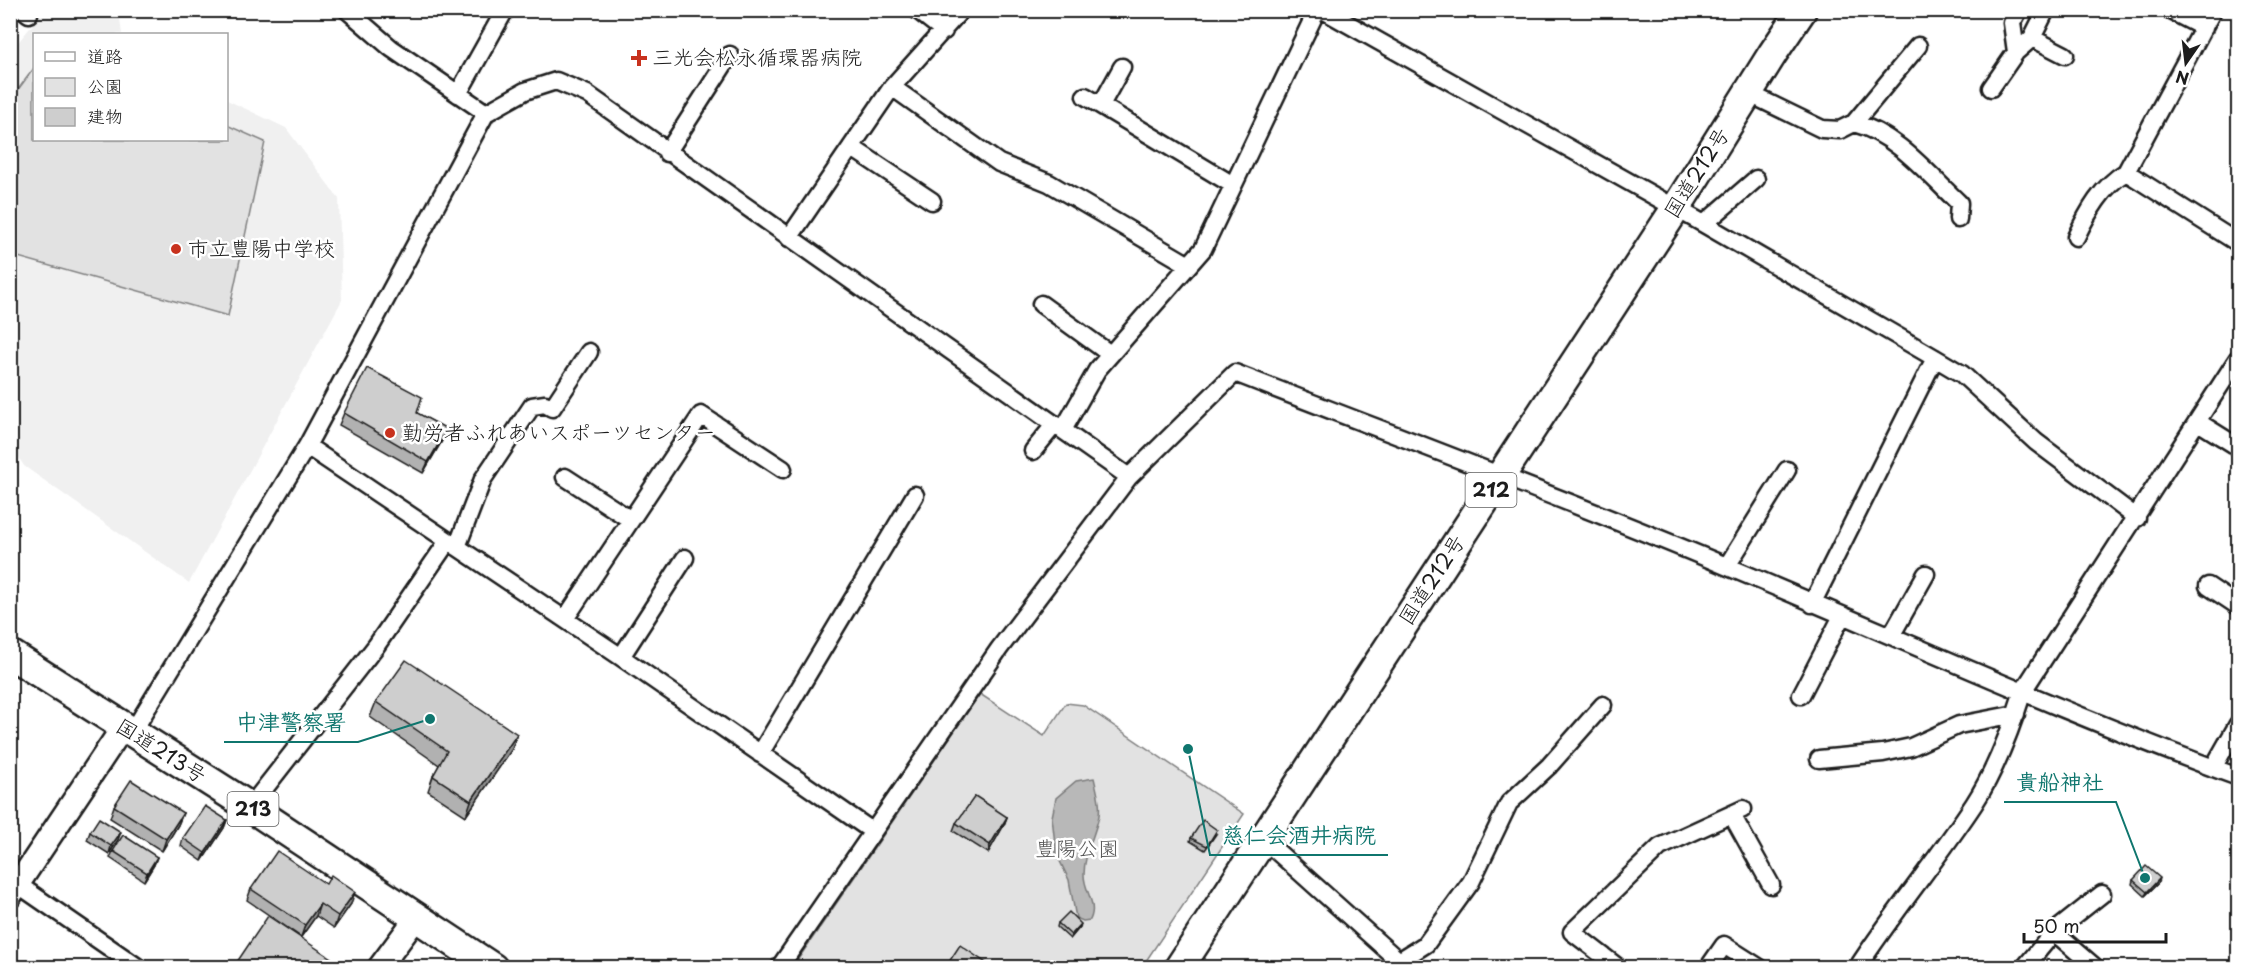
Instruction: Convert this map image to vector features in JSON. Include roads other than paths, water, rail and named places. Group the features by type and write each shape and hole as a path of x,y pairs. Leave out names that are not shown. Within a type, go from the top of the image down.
{"highway":[{"name":"国道212号","path":"1179,968 1676,208 1802,10"},
{"name":"国道213号","path":"10,654 250,807 493,968"}],"street":[{"path":"347,10 391,48 486,112"},
{"path":"458,94 505,10"},
{"path":"917,10 944,31"},
{"path":"789,238 892,87 961,10"},
{"path":"1033,451 1059,427 1096,370 1203,249 1317,10"},
{"path":"1323,10 1676,208 1935,358 1962,375 2036,442 2137,518"},
{"path":"2016,52 2012,23 2019,10"},
{"path":"1991,88 2016,52 2032,38 2046,10"},
{"path":"2169,10 2204,28"},
{"path":"2076,237 2088,212 2113,180 2126,172 2213,10"},
{"path":"2032,38 2065,54"},
{"path":"1748,93 1822,129 1840,130 1854,123 1918,46"},
{"path":"667,153 730,55"},
{"path":"1101,105 1122,68"},
{"path":"139,968 13,886 127,730 307,446 486,112 525,91 556,81 587,94 667,153 1129,477"},
{"path":"892,87 999,163 1049,183 1189,265"},
{"path":"1085,96 1233,185"},
{"path":"1854,123 1868,127 1905,152 1959,203 1958,219"},
{"path":"851,147 932,201"},
{"path":"2126,172 2238,243"},
{"path":"1704,224 1756,179"},
{"path":"1041,304 1110,354"},
{"path":"250,807 376,646 452,544 483,479 532,406 545,404 552,408 589,352"},
{"path":"1812,604 1935,358"},
{"path":"1857,968 1974,802 2008,735 2023,691 2137,518 2238,358"},
{"path":"779,968 999,649 1129,477 1235,374 1727,566 1812,604 2238,777"},
{"path":"565,619 700,415 783,469"},
{"path":"2198,422 2238,447"},
{"path":"307,446 621,657 872,831"},
{"path":"1727,566 1787,470"},
{"path":"565,477 631,520"},
{"path":"760,754 915,495"},
{"path":"621,657 685,558"},
{"path":"1891,636 1926,574"},
{"path":"2208,586 2238,606"},
{"path":"1801,694 1842,616"},
{"path":"1263,839 1396,964 1426,944 1471,882 1509,803 1549,766 1603,705"},
{"path":"1819,759 1883,753 1911,747 1959,725 2016,714"},
{"path":"2213,768 2238,724"},
{"path":"1619,968 1572,932 1660,847 1738,812 1771,885"},
{"path":"2024,968 2054,933 2102,894"},
{"path":"379,968 417,917"},
{"path":"2054,933 2096,968"},
{"path":"1708,968 1724,945 1760,968"}],"place":[{"name":"三光会松永循環器病院","path":"639,58"},
{"name":"市立豊陽中学校","path":"176,249"},
{"name":"勤労者ふれあいスポーツセンター","path":"390,433"},
{"name":"中津警察署","path":"430,719"},
{"name":"慈仁会酒井病院","path":"1188,749"},
{"name":"貴船神社","path":"2145,878"}],"park label":[{"name":"豊陽公園","path":"1077,849"}]}
